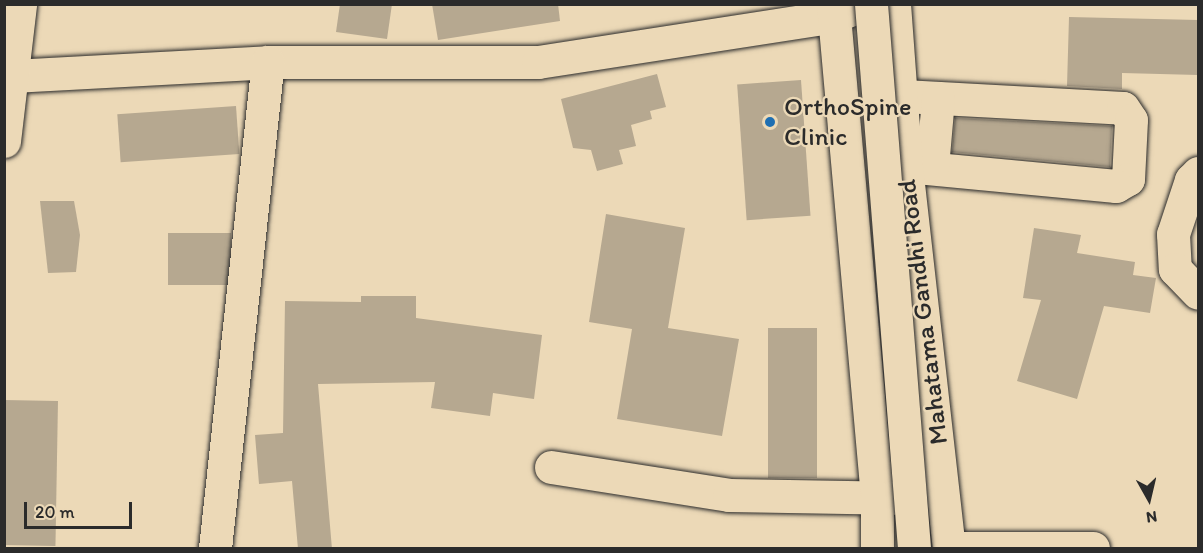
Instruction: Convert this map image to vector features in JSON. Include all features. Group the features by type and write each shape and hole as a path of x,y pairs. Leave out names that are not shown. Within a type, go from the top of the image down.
{"street":[{"path":"4,141 20,4"},
{"path":"12,76 268,62 538,62 866,4"},
{"path":"871,4 914,549"},
{"name":"Mahatama Gandhi Road","path":"894,4 903,96 919,167 949,548"},
{"path":"834,10 877,496 877,549"},
{"path":"215,549 268,62"},
{"path":"903,96 1123,108 1131,120 1128,179 1116,186 919,167 938,98"},
{"path":"1198,173 1191,180 1173,234 1175,269 1198,293"},
{"path":"551,467 729,495 877,496 945,500"},
{"path":"949,548 1093,549"}],"building":[{"path":"340,4 392,4 387,39 336,32"},
{"path":"432,4 558,4 560,21 438,40"},
{"path":"1069,17 1198,20 1198,75 1122,73 1122,89 1067,86"},
{"path":"657,74 666,107 650,111 652,119 631,125 636,146 619,150 623,164 597,171 591,150 573,148 561,99"},
{"path":"801,80 810,216 747,220 737,84"},
{"path":"236,106 239,154 121,162 117,114"},
{"path":"955,118 1112,126 1110,167 952,152"},
{"path":"40,201 74,201 80,235 76,272 48,273"},
{"path":"606,214 685,228 668,328 739,339 722,436 617,419 632,329 589,322"},
{"path":"1034,228 1081,235 1077,253 1135,262 1133,275 1156,278 1150,313 1104,306 1077,399 1017,381 1041,300 1023,298"},
{"path":"168,233 231,233 231,285 168,285"},
{"path":"361,296 416,296 416,318 542,335 534,399 493,393 490,416 431,408 435,382 318,384 332,549 298,549 292,481 259,484 255,435 283,433 285,301 361,302"},
{"path":"768,328 817,328 817,478 768,478"},
{"path":"4,400 58,401 55,546 4,545"}],"place":[{"name":"OrthoSpine Clinic","path":"770,122"}]}
